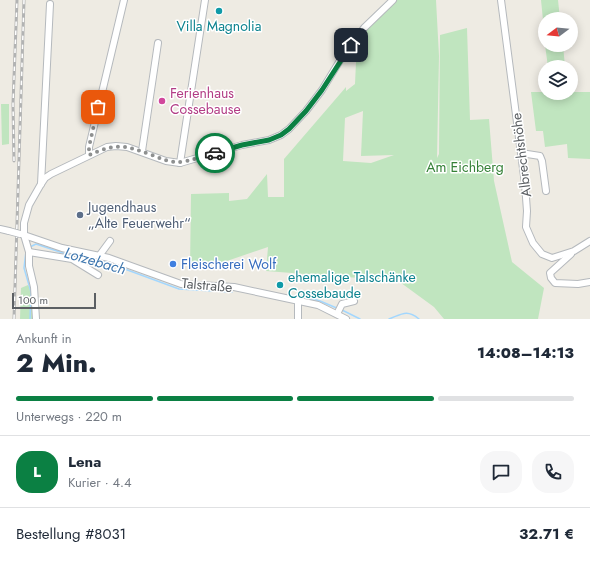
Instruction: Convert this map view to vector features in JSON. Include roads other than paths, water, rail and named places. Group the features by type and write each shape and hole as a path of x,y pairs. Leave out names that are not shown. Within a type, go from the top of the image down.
{"street":[{"path":"89,155 89,147 124,0"},
{"path":"180,163 204,0"},
{"path":"36,319 34,287 28,266 29,252 22,234 26,212 45,178 107,147 127,147 166,161 180,163 242,145 269,140 281,135 289,129 306,111 322,90 344,54 364,28 393,0"},
{"name":"Albrechtshöhe","path":"501,0 522,153 527,211 526,227 533,243 542,254 552,258 574,251 590,241"},
{"path":"41,184 50,4"},
{"path":"142,152 158,43"},
{"path":"522,153 540,156 546,191"},
{"name":"Talstraße","path":"0,229 22,234 73,255 98,275"},
{"path":"99,256 110,241"},
{"path":"574,251 550,273 551,278 555,283 578,284 590,282"},
{"name":"Talstraße","path":"29,252 52,255 99,256 124,267 181,284 234,287 338,311 346,319"},
{"path":"298,301 298,319"},
{"path":"338,311 345,302 354,301"}],"waterway":[{"name":"Lotzebach","path":"30,247 36,244 63,253 103,261 179,289 232,292"},
{"name":"Lotzebach","path":"26,251 24,268 31,292 30,319"},
{"name":"Lotzebach","path":"302,296 320,301 339,309"},
{"name":"Lotzebach","path":"342,310 360,319"},
{"name":"Lotzebach","path":"389,319 404,313 411,314 419,319"}],"railway":[{"path":"14,161 13,104 17,0"},
{"path":"14,319 24,0"}],"place":[{"name":"Villa Magnolia","path":"219,11"},
{"name":"Ferienhaus Cossebause","path":"162,101"},
{"name":"Jugendhaus „Alte Feuerwehr“","path":"80,215"},
{"name":"Fleischerei Wolf","path":"173,264"},
{"name":"ehemalige Talschänke Cossebaude","path":"280,285"}],"park label":[{"name":"Am Eichberg","path":"465,167"}]}
